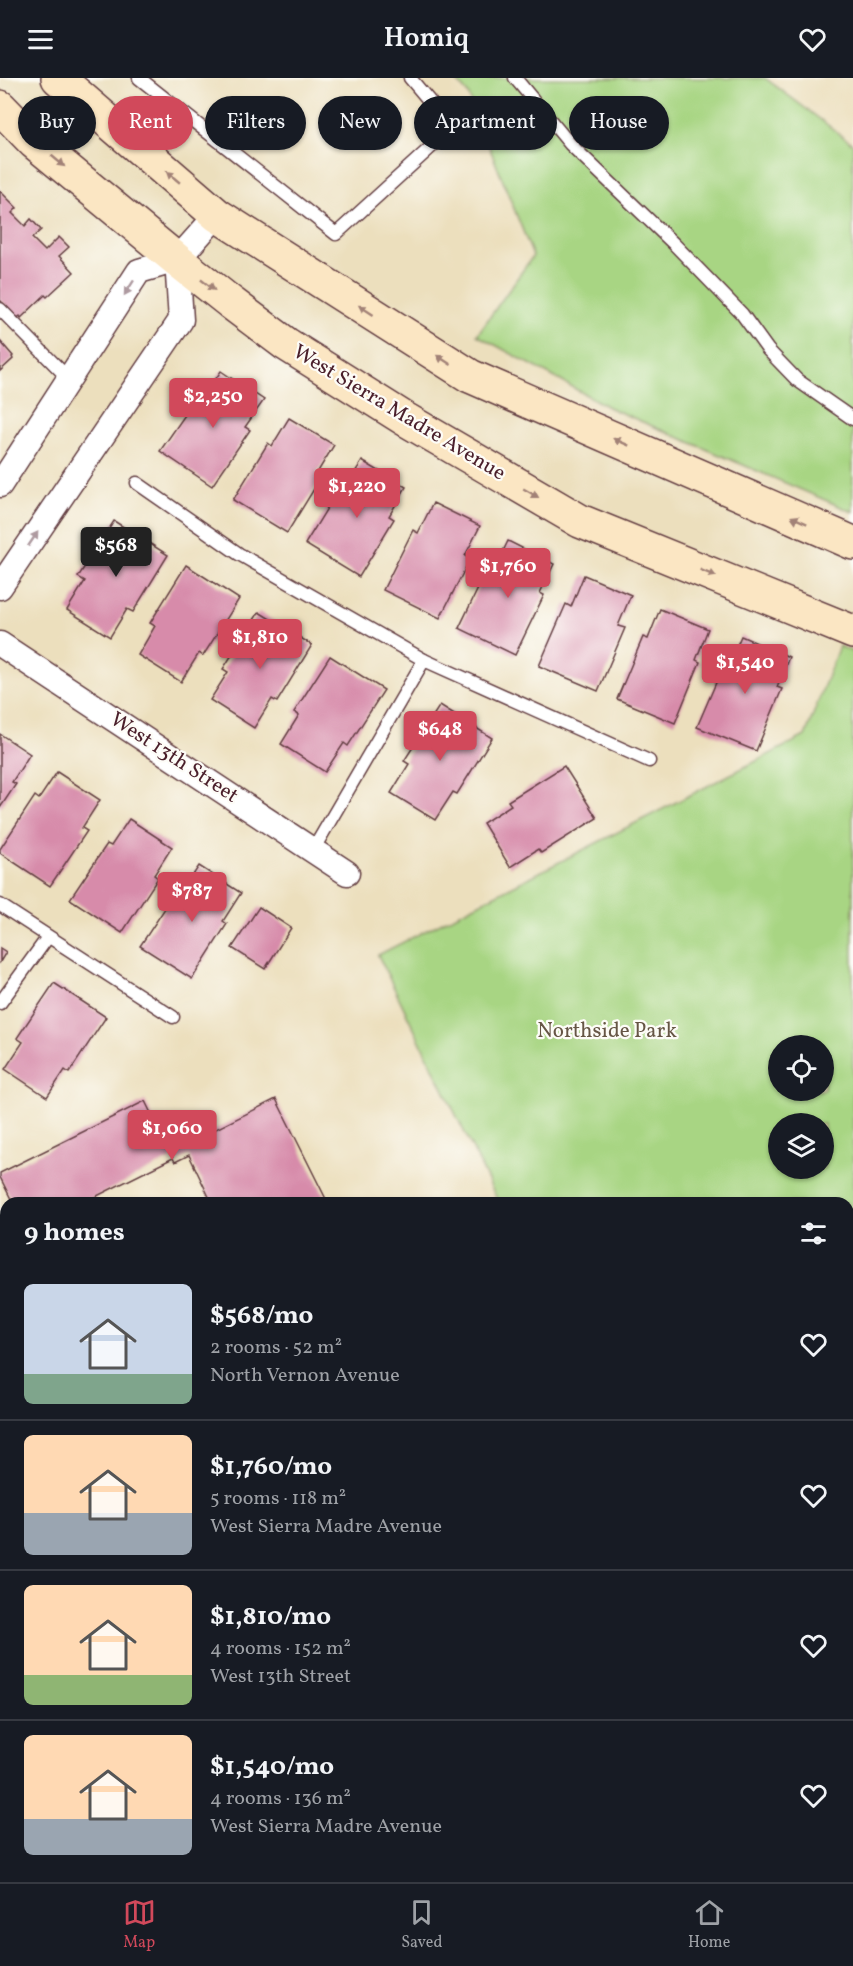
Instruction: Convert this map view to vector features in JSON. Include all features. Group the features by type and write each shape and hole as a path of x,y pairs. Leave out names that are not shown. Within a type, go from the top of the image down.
{"street":[{"path":"58,78 218,215 470,376 853,543"},
{"name":"West Sierra Madre Avenue","path":"0,107 34,142 177,260 286,344 405,419 580,521 853,632"},
{"path":"0,485 139,271 177,260 218,215"},
{"path":"0,587 181,320 177,260"},
{"name":"West 13th Street","path":"0,644 347,873"}],"lane":[{"path":"139,78 336,234 452,128 410,78"},
{"path":"515,78 570,144 674,244 742,314 768,350 797,380 853,419"},
{"path":"0,309 69,379"},
{"path":"137,483 239,554 424,660 649,761"},
{"path":"313,850 424,660"},
{"path":"0,905 173,1017"},
{"path":"0,1003 48,937"}],"green space":[{"path":"454,78 765,78 853,144 853,512 610,408 477,335 533,256 490,150 557,150 557,96 469,96"},
{"name":"Northside Park","path":"839,646 853,652 853,1197 496,1197 378,955 805,736"}],"building":[{"path":"0,191 17,208 12,213 25,226 31,219 41,230 32,238 45,251 59,237 69,247 59,256 74,272 21,318 20,316 17,318 0,300"},
{"path":"0,341 13,359 0,371"},
{"path":"221,371 264,400 245,427 250,430 212,486 160,451 198,396 202,399"},
{"path":"289,418 334,445 317,473 322,476 287,533 233,500 268,443 272,446"},
{"path":"362,461 406,487 389,516 394,519 359,577 305,544 340,487 344,490"},
{"path":"433,503 480,526 465,556 470,559 440,618 383,590 413,530 418,533"},
{"path":"114,521 168,555 133,612 127,609 110,637 67,610 85,581 78,577"},
{"path":"508,541 554,564 540,593 544,595 515,655 459,628 488,568 494,570"},
{"path":"186,565 239,599 203,656 199,653 181,682 138,655 155,626 150,623"},
{"path":"584,575 631,595 618,626 625,628 598,691 539,666 566,604 571,607"},
{"path":"660,609 708,629 696,660 700,662 675,723 617,699 643,637 648,639"},
{"path":"259,612 312,645 277,702 272,699 254,728 210,700 228,672 223,669"},
{"path":"741,636 789,657 777,687 782,689 756,751 697,727 724,664 728,666"},
{"path":"330,656 384,690 348,746 344,743 325,772 281,744 299,715 294,712"},
{"path":"440,705 492,738 457,794 453,792 435,820 391,793 409,764 404,761"},
{"path":"0,734 30,754 12,782 16,784 0,808"},
{"path":"564,766 597,818 541,853 538,849 510,867 483,823 511,805 508,801"},
{"path":"57,772 100,800 82,828 87,831 50,886 0,853 0,849 35,796 39,799"},
{"path":"129,819 172,847 154,875 158,878 122,933 70,899 107,844 111,846"},
{"path":"199,866 241,893 223,921 227,924 192,979 140,946 177,890 181,893"},
{"path":"259,907 291,928 265,969 232,948"},
{"path":"0,948 6,952 0,962"},
{"path":"54,983 106,1017 69,1073 65,1070 47,1097 5,1069 23,1042 17,1038"},
{"path":"276,1099 325,1197 209,1197 189,1155 175,1162 173,1158 95,1197 10,1197 0,1177 0,1173 145,1101 170,1152"}]}
